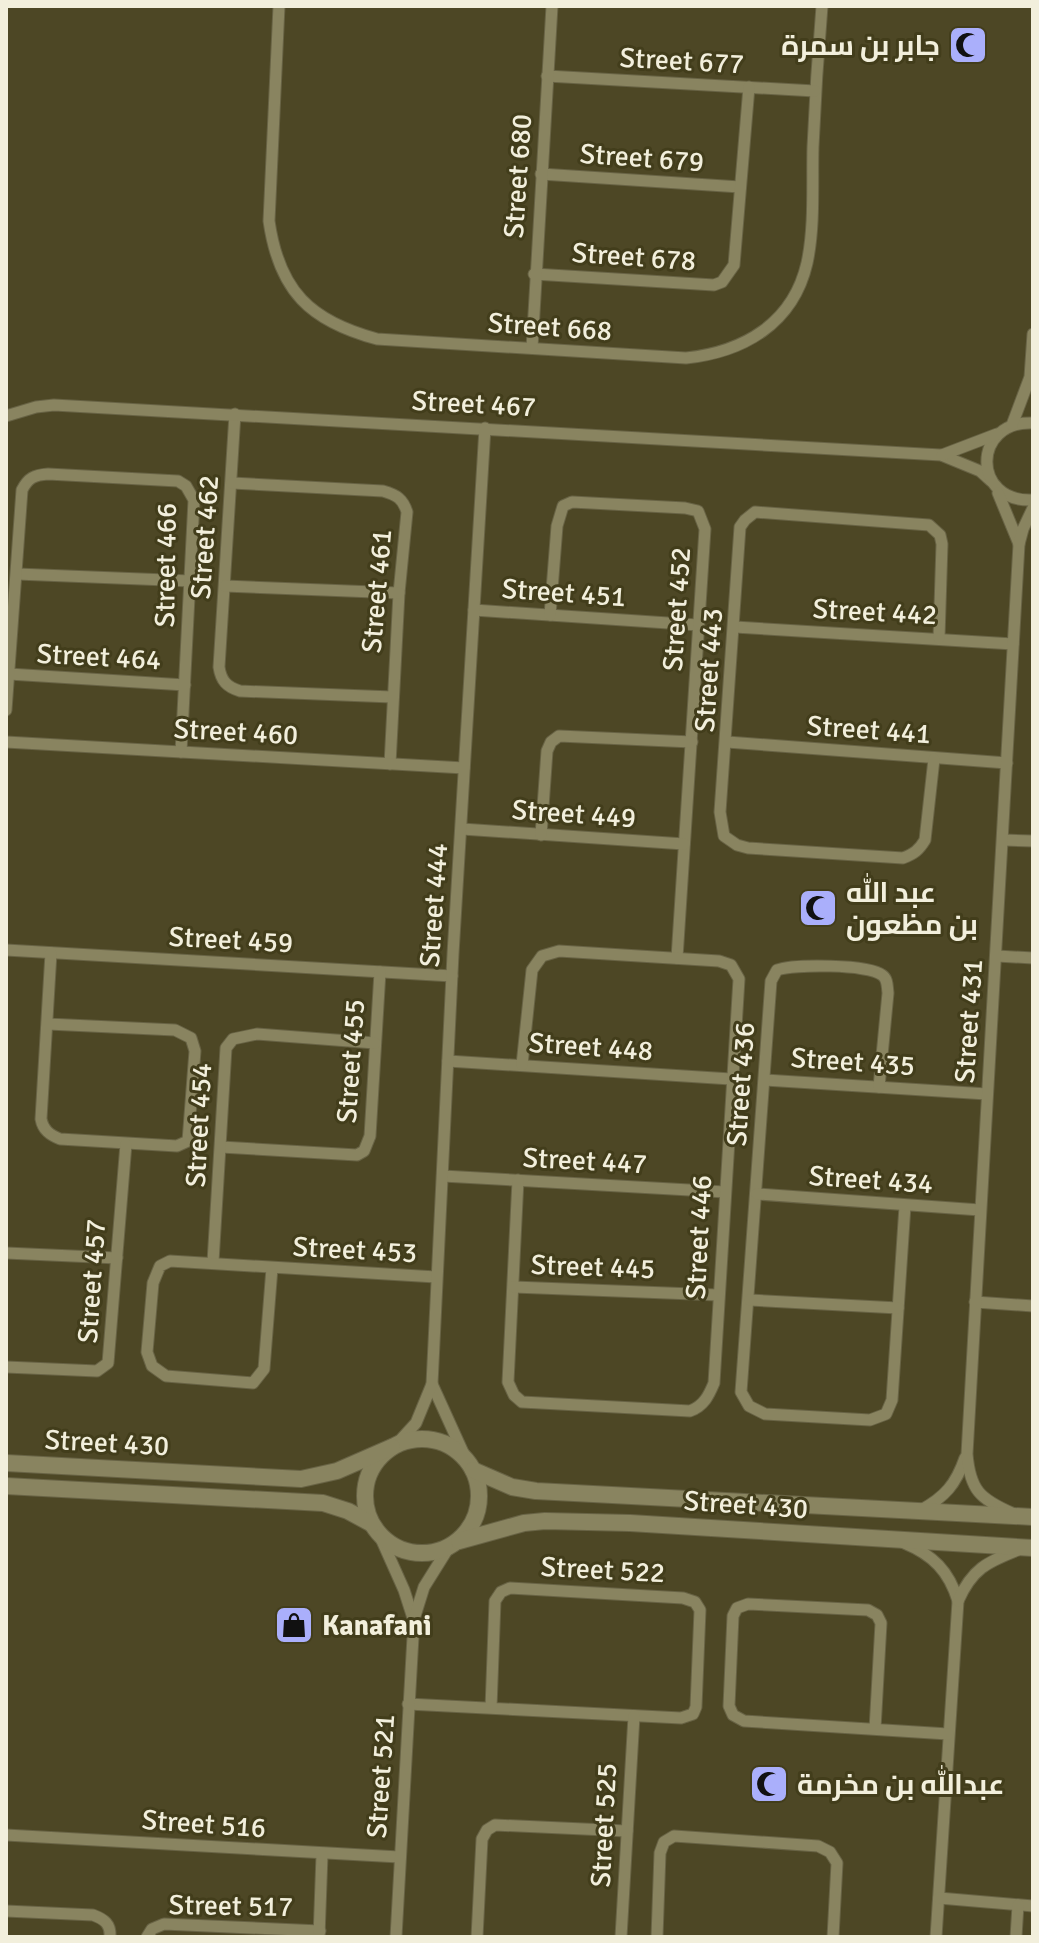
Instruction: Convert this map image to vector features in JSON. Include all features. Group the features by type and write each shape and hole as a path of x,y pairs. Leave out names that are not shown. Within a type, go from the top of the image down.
{"street":[{"name":"Street 668","path":"279,6 269,221 272,248 293,292 307,308 330,323 377,339 665,358 709,356 741,346 776,321 788,305 807,264 822,6"},
{"name":"Street 680","path":"532,348 552,6"},
{"name":"Street 677","path":"547,76 815,91"},
{"name":"Street 678","path":"534,274 714,285 722,282 732,272 734,265 749,87"},
{"name":"Street 679","path":"541,174 740,187"},
{"path":"1033,334 1031,381 1012,425 1033,423"},
{"name":"Street 467","path":"6,416 54,405 941,455 980,471 1006,495 1033,500"},
{"name":"Street 462","path":"235,414 219,667 225,684 240,691 392,697"},
{"name":"Street 467","path":"941,455 1012,425"},
{"name":"Street 444","path":"394,1446 416,1423 432,1384 452,976 485,428"},
{"path":"993,483 986,461 992,441 999,433"},
{"name":"Street 466","path":"6,710 22,490 26,481 35,475 48,474 178,481 186,486 194,500 181,752"},
{"name":"Street 461","path":"232,483 383,491 400,498 407,512 399,593 390,764"},
{"name":"Street 431","path":"993,483 1019,544"},
{"name":"Street 452","path":"550,615 557,526 563,506 572,502 698,511 705,529 677,958"},
{"name":"Street 431","path":"1025,1516 989,1503 977,1491 971,1480 967,1454 1019,544 1033,508"},
{"name":"Street 443","path":"934,759 925,840 918,851 903,858 748,848 724,836 720,821 740,527 755,512 915,522 936,529 942,544 939,638"},
{"path":"17,574 191,581"},
{"path":"225,586 399,593"},
{"name":"Street 451","path":"474,610 698,625"},
{"name":"Street 442","path":"735,627 1013,644"},
{"name":"Street 464","path":"9,674 185,685"},
{"path":"541,835 547,751 551,742 559,736 692,742"},
{"name":"Street 460","path":"6,742 464,768"},
{"name":"Street 441","path":"727,742 1007,763"},
{"name":"Street 449","path":"462,829 684,844"},
{"path":"1004,840 1033,841"},
{"name":"Street 459","path":"6,950 452,976"},
{"name":"Street 446","path":"518,1180 508,1382 514,1395 522,1402 690,1411 703,1403 714,1383 739,979 731,965 719,961 559,951 542,956 532,970 522,1065"},
{"path":"48,1024 175,1030 191,1038 195,1051 188,1141 177,1146 60,1139 42,1126 51,953"},
{"path":"997,956 1033,958"},
{"name":"Street 436","path":"879,1087 887,981 881,974 862,968 790,967 777,970 771,981 741,1392 749,1406 765,1414 870,1420 886,1414 892,1400 905,1206"},
{"name":"Street 455","path":"221,1147 357,1155 364,1151 370,1136 380,972"},
{"name":"Street 454","path":"213,1262 226,1048 233,1039 257,1034 375,1043"},
{"name":"Street 448","path":"448,1061 731,1079"},
{"name":"Street 435","path":"765,1080 987,1094"},
{"name":"Street 457","path":"6,1367 97,1371 108,1363 126,1144"},
{"name":"Street 447","path":"443,1176 725,1192"},
{"name":"Street 434","path":"757,1194 980,1210"},
{"path":"6,1253 117,1258"},
{"name":"Street 453","path":"272,1268 264,1369 253,1383 166,1376 152,1366 147,1352 155,1273 170,1261 436,1277"},
{"name":"Street 445","path":"514,1287 718,1295"},
{"path":"750,1300 898,1308"},
{"path":"975,1302 1033,1306"},
{"name":"Street 444","path":"432,1384 470,1464"},
{"path":"433,1439 446,1443 470,1464 480,1491 477,1513 467,1533 454,1544 437,1552 411,1553 399,1549 375,1529 365,1506 368,1477 378,1460 394,1446 407,1441 433,1439"},
{"name":"Street 430","path":"6,1463 301,1479 337,1471 394,1446"},
{"name":"Street 431","path":"919,1511 939,1500 955,1484 967,1454"},
{"name":"Street 430","path":"470,1464 512,1487 536,1491 1025,1516"},
{"name":"Street 430","path":"6,1486 323,1503 348,1511 375,1529"},
{"name":"Street 430","path":"454,1544 524,1523 545,1521 630,1523 1028,1548"},
{"name":"Street 521","path":"375,1529 414,1619"},
{"path":"897,1541 924,1553 945,1570 958,1601"},
{"name":"Street 521","path":"396,1937 414,1619 424,1587 454,1544"},
{"path":"936,1937 958,1601 964,1587 981,1567 1028,1548"},
{"name":"Street 522","path":"408,1704 681,1718 693,1714 696,1707 700,1610 695,1602 683,1598 510,1588 501,1592 495,1601 491,1708"},
{"path":"875,1729 881,1623 877,1615 868,1610 748,1604 737,1608 733,1616 729,1706 733,1715 744,1721 948,1734"},
{"name":"Street 525","path":"621,1937 634,1716"},
{"path":"477,1937 482,1839 487,1830 495,1825 627,1831"},
{"name":"Street 516","path":"6,1835 399,1857"},
{"path":"657,1937 660,1853 664,1842 674,1836 818,1846 830,1852 837,1863 833,1937"},
{"path":"319,1934 322,1855"},
{"path":"939,1898 1033,1906"},
{"path":"1016,1937 1018,1905"},
{"path":"6,1911 93,1915 109,1925 110,1937"},
{"name":"Street 517","path":"147,1937 152,1929 164,1924 319,1934"}],"place":[{"name":"جابر بن سمرة","path":"968,45"},
{"name":"عبد الله بن مظعون","path":"818,908"},
{"name":"Kanafani","path":"294,1625"},
{"name":"عبدالله بن مخرمة","path":"769,1784"}]}
